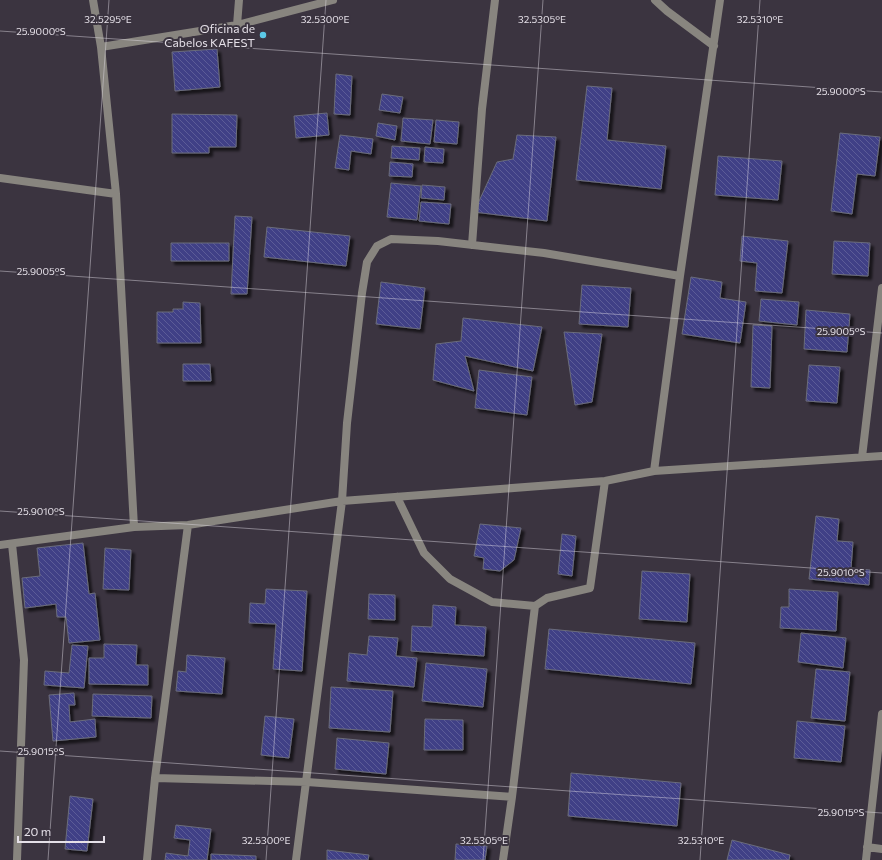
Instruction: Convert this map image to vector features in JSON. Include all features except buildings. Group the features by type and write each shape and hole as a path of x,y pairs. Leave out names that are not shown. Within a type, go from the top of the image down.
{"street":[{"path":"93,0 101,48 116,194 134,527"},
{"path":"237,25 239,0"},
{"path":"101,48 237,25 333,0"},
{"path":"472,245 482,109 495,0"},
{"path":"656,0 667,11 714,46"},
{"path":"654,471 680,276 720,0"},
{"path":"0,178 116,194"},
{"path":"296,860 342,501 347,423 367,262 377,246 391,239 472,245 544,253 680,276"},
{"path":"862,457 882,288"},
{"path":"0,545 134,527 188,525 342,501 604,481 654,471 882,456"},
{"path":"398,497 424,553 450,579 492,602 535,606 547,598 590,588 604,481"},
{"path":"147,860 155,778 188,525"},
{"path":"12,544 24,660 17,860"},
{"path":"503,860 535,606"},
{"path":"866,860 882,714"},
{"path":"155,778 307,782 512,797"},
{"path":"867,847 882,849"}],"place":[{"name":"Oficina de Cabelos KAFEST","path":"263,35"}]}
